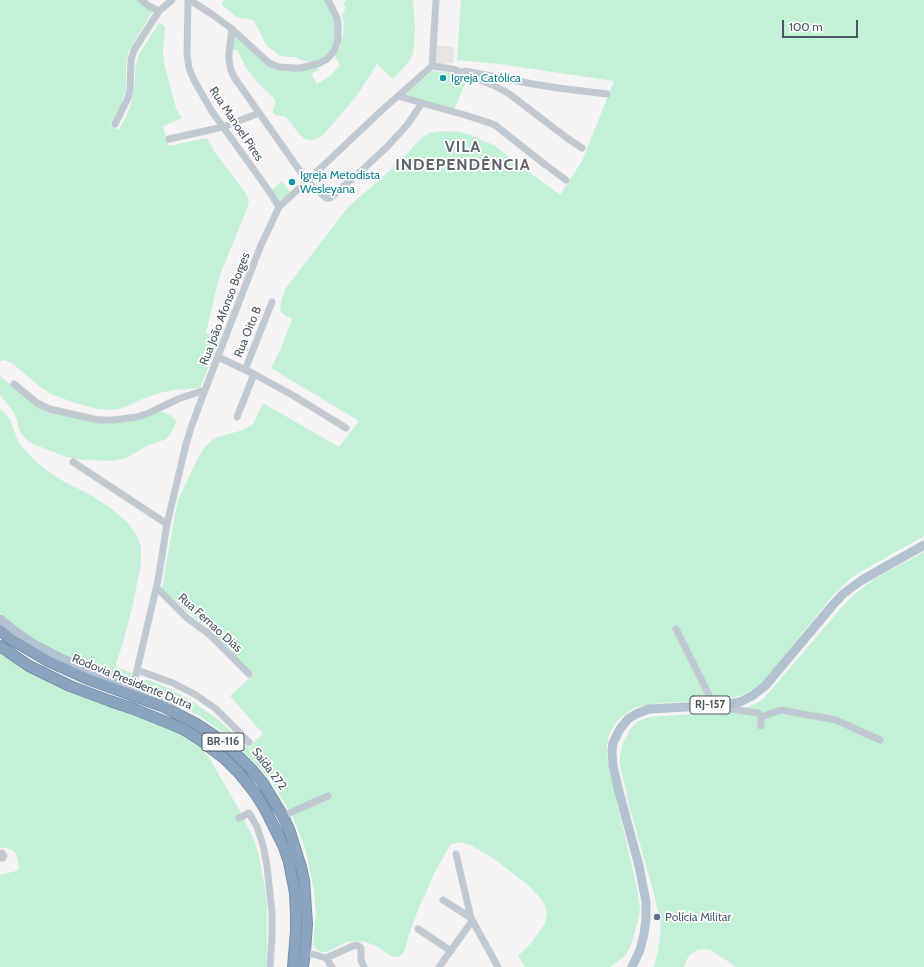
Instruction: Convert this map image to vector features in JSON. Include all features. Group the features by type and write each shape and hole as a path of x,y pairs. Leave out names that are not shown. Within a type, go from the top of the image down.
{"highway":[{"name":"Rodovia Presidente Dutra","path":"0,630 21,646 48,661 88,679 156,704 201,726 218,738 241,759 263,783 283,816 302,867 307,912 307,934 303,967"},
{"name":"Rodovia Presidente Dutra","path":"0,646 29,666 70,686 134,709 183,729 225,759 239,773 265,808 289,862 295,893 296,915 296,943 293,967"},
{"name":"Saída 272","path":"169,703 187,712 223,737 240,752 271,790 285,815 302,857 310,907 310,931 306,947"}],"main road":[{"name":"RJ-157","path":"633,964 642,943 645,929 646,902 639,866 613,766 613,743 624,723 636,714 649,709 718,705 740,702 752,696 765,686 843,594 862,580 924,545"},
{"path":"0,619 19,634 49,653 169,703"}],"street":[{"path":"141,0 159,11"},
{"path":"115,124 128,98 130,90 131,60 134,50 159,11 172,0"},
{"path":"189,0 213,14 232,29 261,57 273,65 278,67 295,68 320,63 332,54 337,44 337,18 328,0"},
{"name":"Rua Manoel Pires","path":"189,0 187,54 189,68 194,80 211,110 269,190 278,206"},
{"path":"436,0 432,66 533,84 607,94"},
{"path":"232,29 229,53 231,70 237,82 307,181 327,199 330,198 387,147 407,125 422,104"},
{"name":"Rua João Afonso Borges","path":"133,687 156,588 167,524 186,444 205,390 261,245 278,206 432,66"},
{"path":"453,69 495,86 508,93 582,148"},
{"path":"398,96 495,125 543,164 566,180"},
{"path":"169,139 223,127 258,113"},
{"name":"Rua Oito B","path":"245,370 272,302"},
{"path":"218,358 254,374 294,396 346,428"},
{"path":"237,417 254,374"},
{"path":"14,384 37,403 43,406 64,413 98,420 137,417 150,413 178,399 205,390"},
{"path":"73,462 167,524"},
{"name":"Rua Fernao Dias","path":"156,588 187,618 210,635 249,674"},
{"path":"676,629 718,705 758,713 761,717 761,726"},
{"path":"137,670 173,683 187,690 222,715 249,742"},
{"path":"761,717 781,710 836,720 880,740"},
{"path":"285,815 328,796"},
{"path":"239,818 249,812 257,827 263,845 272,912 270,967"},
{"path":"0,854 2,853 4,856 0,858"},
{"path":"456,854 472,919 498,967"},
{"path":"443,900 472,919"},
{"path":"439,967 472,919"},
{"path":"418,929 451,951"},
{"path":"326,958 356,945 360,947 361,960 364,967"},
{"path":"306,947 326,958 332,967"}],"shaded area":[{"path":"435,45 454,47 453,63 435,64"}],"green space":[{"path":"0,0 138,0 153,11 128,52 126,65 126,90 121,104 110,125 118,130 125,119 131,104 135,82 135,68 139,54 159,23 165,26 163,52 165,67 176,108 182,118 163,126 169,146 207,138 214,151 245,192 249,200 247,209 221,272 217,286 206,333 220,339 200,388 159,393 120,409 98,409 75,403 51,394 39,386 12,363 4,360 0,361"},
{"path":"224,0 325,0 335,22 336,28 334,46 327,57 314,62 279,55 267,46 254,21 239,18 234,15 221,4"},
{"path":"347,0 413,0 415,29 413,54 407,64 393,79 377,64 358,94 322,136 313,140 305,139 299,134 286,117 273,113 276,103 274,98 257,82 245,66 237,50 232,50 234,34 265,64 317,66 319,70 311,74 317,84 330,76 340,65 335,56 340,47 343,36 344,24 342,14 345,12 344,9 346,8 343,2"},
{"path":"461,0 924,0 924,536 851,578 834,594 758,687 736,697 719,700 661,703 637,707 630,710 617,721 609,734 607,757 638,894 640,910 631,945 625,956 610,967 525,967 518,956 531,943 545,924 547,913 542,900 529,886 493,858 462,842 450,845 434,874 418,910 402,955 398,957 391,956 376,946 366,942 355,941 346,942 327,952 317,950 313,945 316,914 314,891 307,856 292,816 272,782 239,747 217,728 198,715 145,689 140,685 142,680 149,680 189,699 216,718 249,747 263,734 230,696 254,674 202,624 162,589 178,500 198,458 204,448 212,440 243,430 253,424 263,403 339,447 359,421 271,368 281,348 292,319 280,311 282,298 286,288 348,207 384,176 420,139 429,133 444,131 459,132 468,134 489,143 560,195 582,161 614,81 499,64 457,60"},
{"path":"432,71 460,74 468,77 454,109 403,96"},
{"path":"282,181 290,192 279,202 271,191"},
{"path":"0,376 27,398 99,423 164,412 172,416 176,423 166,439 147,446 126,458 113,461 75,459 28,441 19,430 13,411 0,395"},
{"path":"0,409 10,420 19,443 35,461 63,481 89,494 112,509 129,524 137,536 141,547 141,563 133,604 115,667 132,673 128,684 40,644 0,613"},
{"path":"924,552 924,967 736,967 711,950 704,949 697,950 691,954 688,957 684,967 654,967 658,951 661,926 654,894 629,805 620,764 623,743 631,728 637,722 650,717 733,711 757,703 764,698 841,608 854,595 874,579"},
{"path":"0,649 51,682 77,693 170,725 194,741 204,751 241,813 254,840 259,856 267,907 266,967 0,967 0,875 16,871 19,868 17,856 14,851 7,848 0,848"}],"place":[{"name":"Igreja Católica","path":"443,78"},
{"name":"Igreja Metodista Wesleyana","path":"292,182"},
{"name":"Polícia Militar","path":"657,917"}],"district":[{"name":"VILA INDEPENDÊNCIA","path":"463,156"}]}
